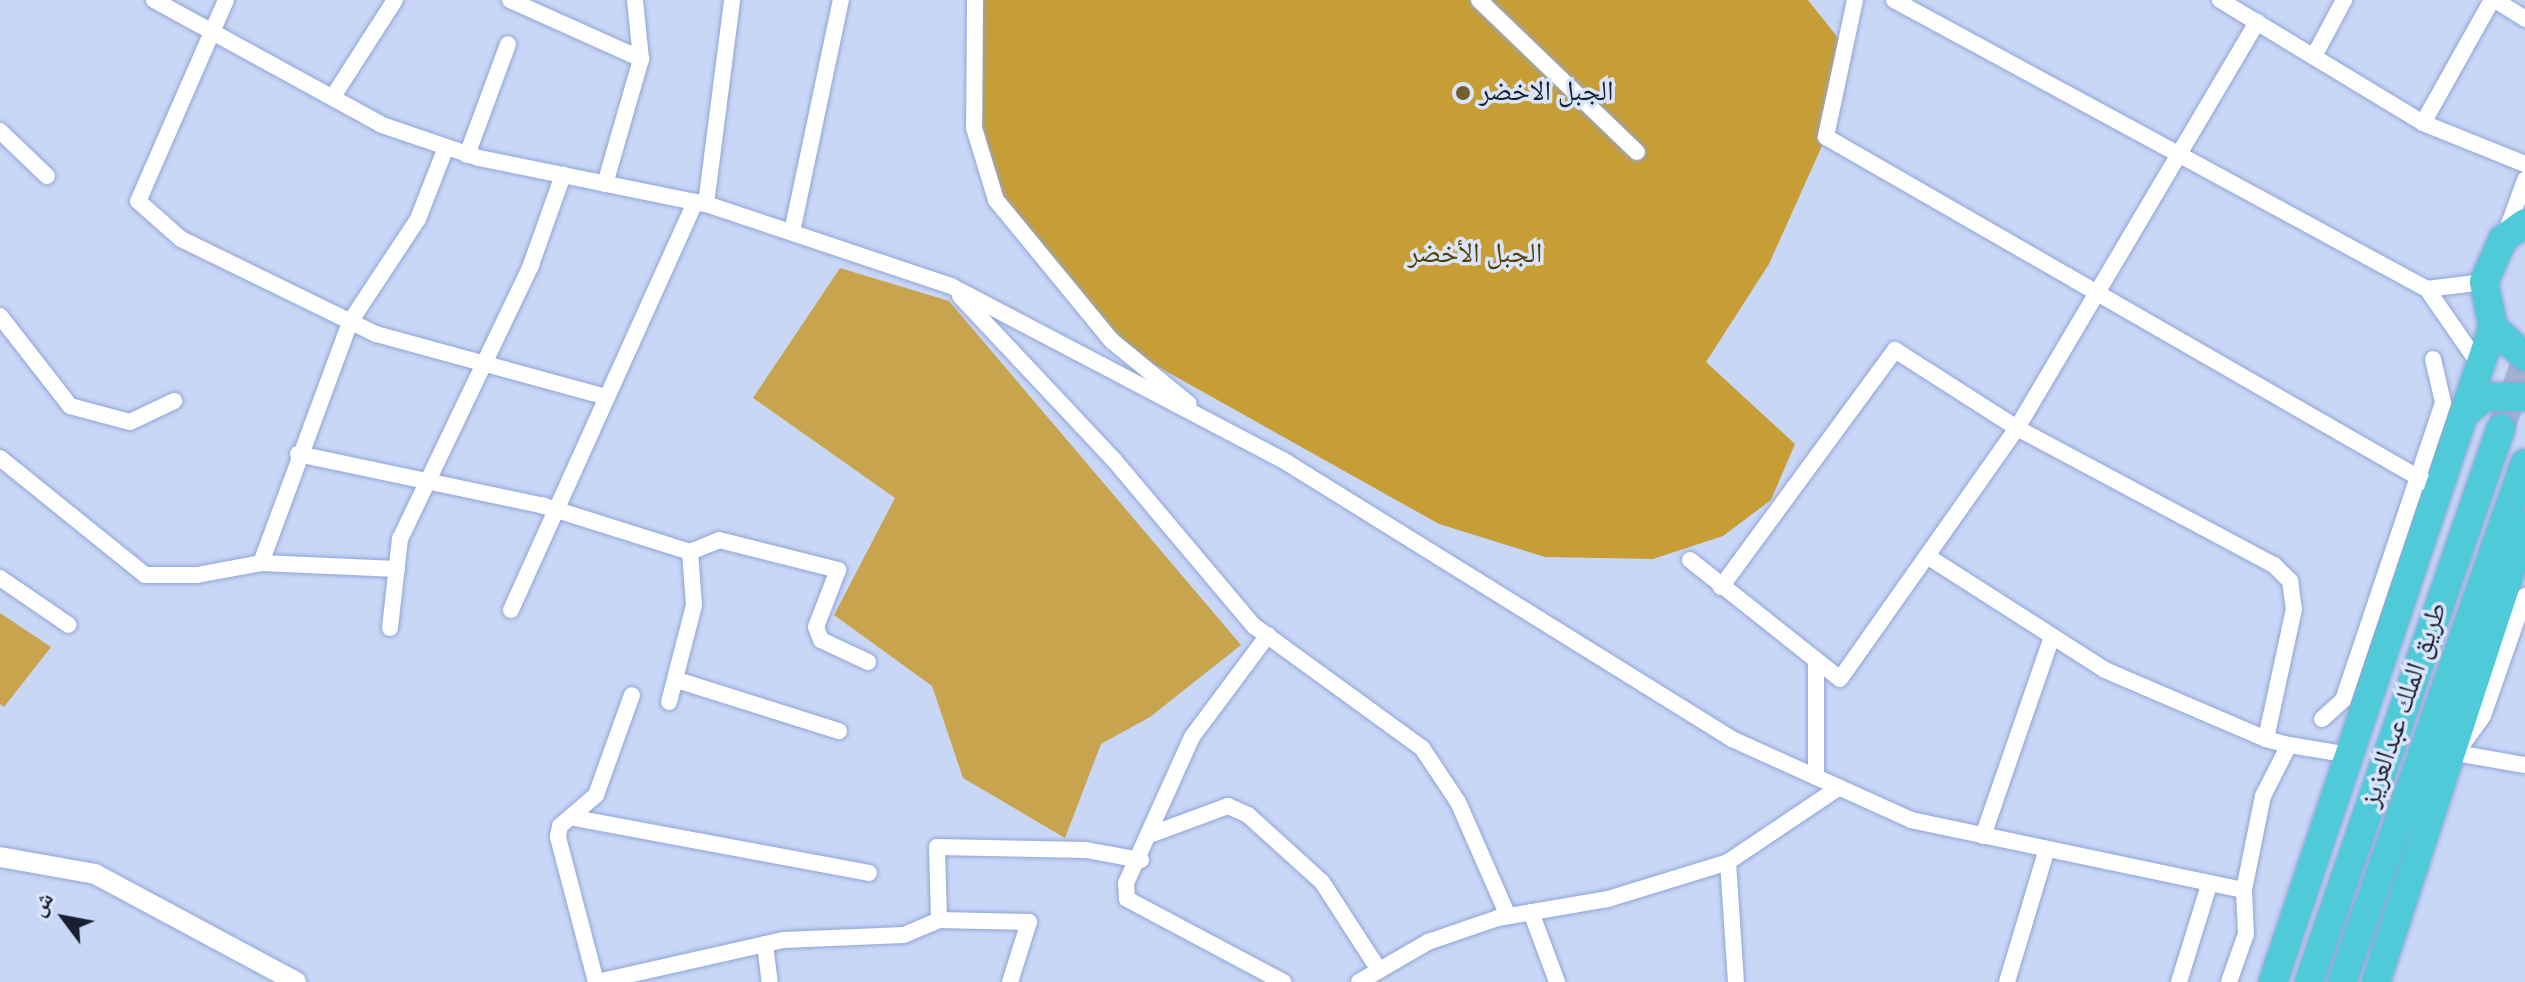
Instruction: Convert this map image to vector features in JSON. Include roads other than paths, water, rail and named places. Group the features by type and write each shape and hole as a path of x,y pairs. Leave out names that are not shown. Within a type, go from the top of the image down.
{"highway":[{"path":"2273,982 2350,755 2427,485 2466,412 2481,367 2493,327 2484,282 2514,231"},
{"path":"2493,327 2525,357"},
{"path":"2466,412 2485,397 2525,397"},
{"name":"طريق الملك عبدالعزيز","path":"2309,982 2501,428"},
{"name":"طريق الملك عبدالعزيز","path":"2342,982 2525,463"},
{"path":"2376,982 2456,753 2525,525"}],"street":[{"path":"154,0 334,95 382,125 467,155 700,203 951,286 1215,426 1426,547 1732,739 1911,820 2244,890"},
{"path":"226,0 210,29 138,201 181,239 350,322 485,364 603,396"},
{"path":"334,95 395,0"},
{"path":"605,184 641,59 635,0"},
{"path":"511,610 603,396 700,203 732,0"},
{"path":"792,232 841,0"},
{"path":"975,0 974,128 996,200 1112,341 1215,426"},
{"path":"1479,0 1637,152"},
{"path":"1855,0 1826,137 2099,292 2427,485"},
{"path":"1894,0 2181,150 2427,289 2481,367"},
{"path":"2220,0 2423,123 2525,164"},
{"path":"2314,56 2344,0"},
{"path":"2423,123 2493,0 2525,19"},
{"path":"516,2 641,59"},
{"path":"1690,560 1840,679 2017,428 2257,22"},
{"path":"467,155 508,44"},
{"path":"0,131 47,176"},
{"path":"261,563 298,454 350,322 418,219 446,147"},
{"path":"390,628 400,539 424,482 485,364 563,175"},
{"path":"2514,231 2525,180"},
{"path":"2427,289 2484,282"},
{"path":"951,286 1268,635 1422,748 1458,802 1508,916"},
{"path":"1,320 70,406 130,422 174,401"},
{"path":"1721,587 1895,350 2017,428 2274,565 2290,581 2294,609 2266,739"},
{"path":"2322,719 2343,700 2427,485 2443,402 2433,359"},
{"path":"298,454 554,514 690,552 719,540 838,570 816,627 821,640 868,662"},
{"path":"0,458 145,575 261,563 397,569"},
{"path":"669,702 694,605 690,552"},
{"path":"1927,556 2105,670 2266,739 2350,755"},
{"path":"0,578 69,625"},
{"path":"2525,596 2483,716 2456,753 2525,765"},
{"path":"1268,635 1192,737 1141,860 1126,883 1127,899 1283,982"},
{"path":"1983,836 2052,637"},
{"path":"1816,661 1816,777"},
{"path":"677,680 839,731"},
{"path":"632,695 601,784 575,818 560,826 558,837 597,982 765,944 904,935 939,920 1029,922 1010,982"},
{"path":"2229,982 2246,934 2244,890 2263,796 2289,745"},
{"path":"1359,982 1428,942 1508,916 1608,899 1728,862 1838,788"},
{"path":"1152,834 1228,806 1248,815 1322,882 1379,970"},
{"path":"575,818 869,873"},
{"path":"939,920 937,847 1086,850 1141,860"},
{"path":"2007,982 2047,849"},
{"path":"0,857 95,874 296,982"},
{"path":"1728,862 1736,982"},
{"path":"2179,982 2209,885"},
{"path":"1531,912 1557,982"},
{"path":"765,944 770,982"},
{"path":"1243,982 1253,966"}],"tunnel":[{"path":"2501,428 2525,362"}],"place":[{"name":"الجبل الاخضر","path":"1463,93"}],"park label":[{"name":"الجبل الأخضر","path":"1475,255"}]}
